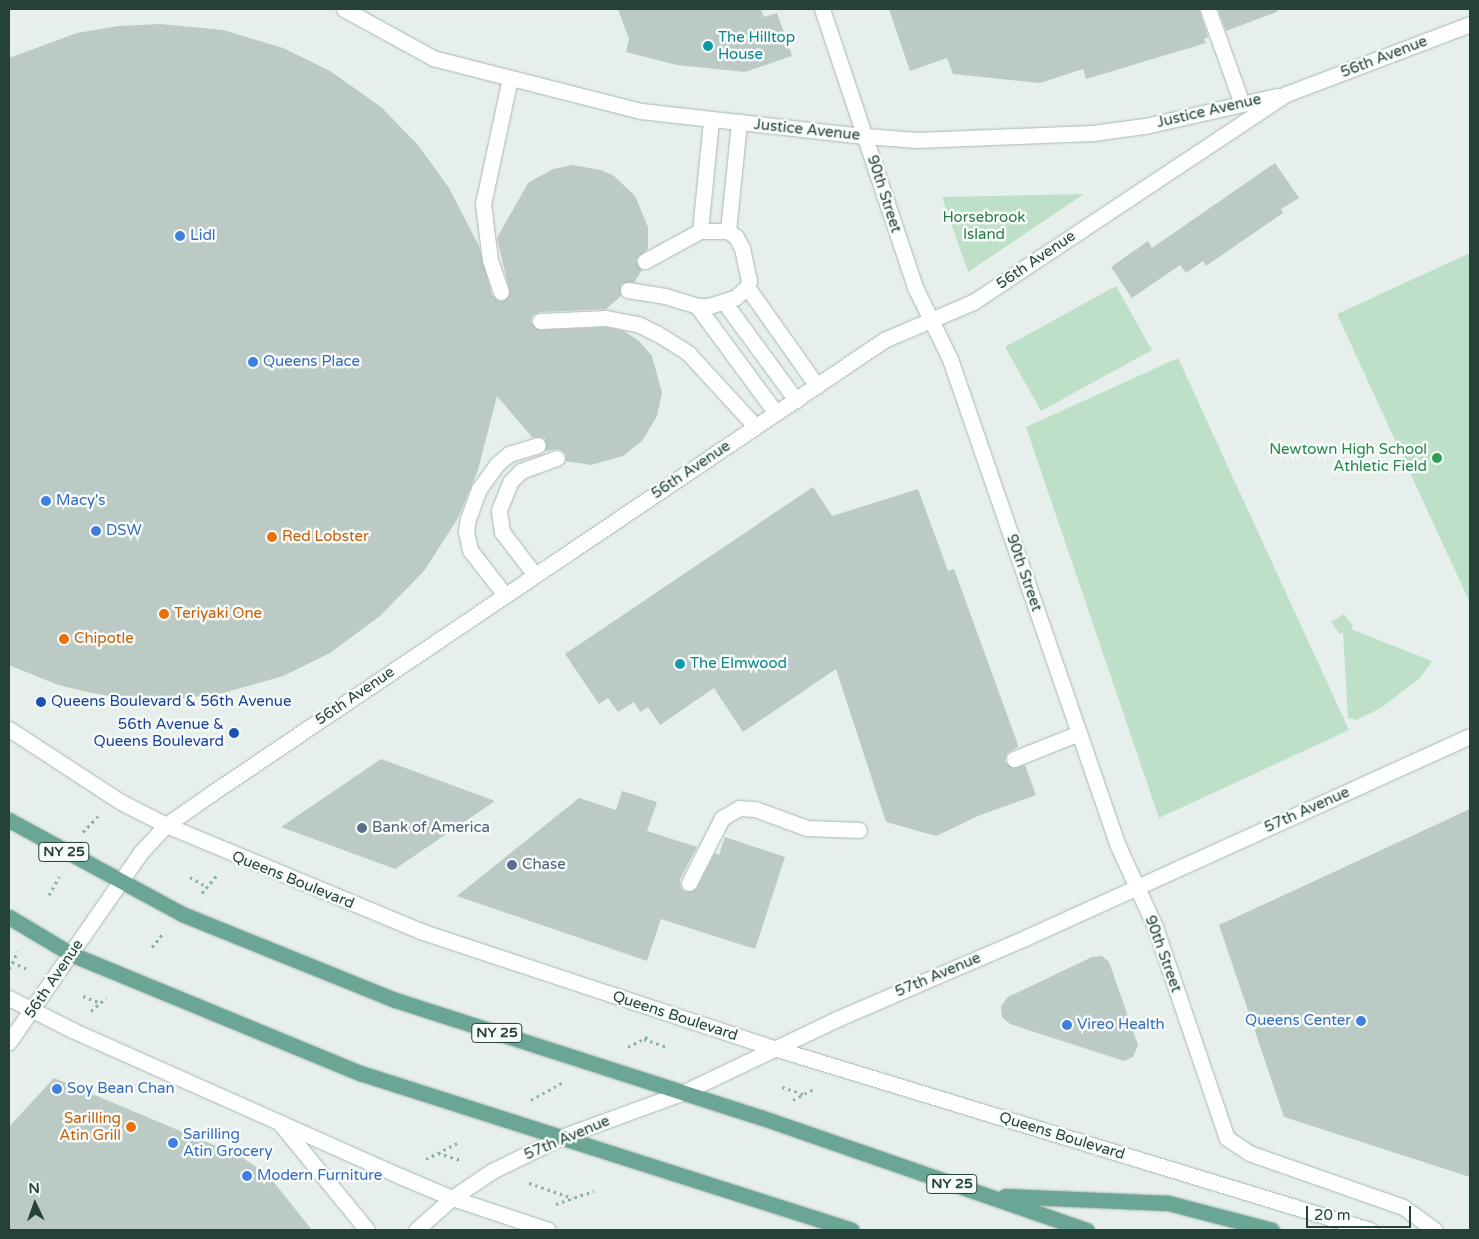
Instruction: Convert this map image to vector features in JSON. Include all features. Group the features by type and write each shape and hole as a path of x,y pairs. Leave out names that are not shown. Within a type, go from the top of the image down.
{"main road":[{"name":"NY 25","path":"9,820 182,914 395,1000 684,1092 1087,1230"},
{"path":"9,917 72,954 360,1073 564,1136 771,1206 852,1230"},
{"path":"989,1195 1168,1203 1272,1230"},
{"path":"771,1206 822,1230"}],"street":[{"name":"Justice Avenue","path":"344,9 432,58 642,111 865,136 917,140 1093,133 1145,126 1286,94"},
{"name":"90th Street","path":"822,9 915,287 950,359 1118,846 1155,927 1227,1138 1249,1153 1403,1207 1435,1230"},
{"path":"1208,9 1242,104"},
{"name":"56th Avenue","path":"9,1042 33,1011 120,882 166,825 884,340 972,302 1286,94 1470,24"},
{"path":"501,292 490,260 483,204 510,78"},
{"path":"700,231 711,120"},
{"path":"728,232 739,122"},
{"path":"645,261 700,231 728,232 736,237 742,248 748,270 747,287 817,386"},
{"path":"628,290 665,296 697,306 724,302 747,287"},
{"path":"724,302 796,400"},
{"path":"697,306 776,413"},
{"path":"540,321 606,318 638,324 688,353 756,427"},
{"path":"505,595 470,550 466,531 468,518 479,489 497,464 509,454 538,445"},
{"path":"535,575 502,532 500,510 511,482 521,471 557,458"},
{"name":"Queens Boulevard","path":"9,729 121,802 166,825 423,932 774,1048 1370,1230"},
{"path":"1014,759 1079,733"},
{"name":"57th Avenue","path":"416,1230 452,1198 492,1171 564,1136 684,1092 774,1048 1137,888 1470,736"},
{"path":"689,882 722,818 738,808 755,809 807,828 859,830"},
{"path":"9,998 33,1011 452,1198 548,1230"},
{"path":"278,1121 367,1230"}],"path":[{"path":"81,834 98,816"},
{"path":"199,897 219,873"},
{"path":"49,895 59,877"},
{"path":"190,877 208,887"},
{"path":"152,947 165,931"},
{"path":"9,969 20,948"},
{"path":"12,962 30,970"},
{"path":"83,996 100,1003"},
{"path":"91,1011 106,998"},
{"path":"626,1048 658,1032"},
{"path":"644,1039 667,1047"},
{"path":"531,1100 563,1082"},
{"path":"788,1103 819,1086"},
{"path":"782,1087 804,1094"},
{"path":"421,1162 457,1143"},
{"path":"438,1153 464,1162"},
{"path":"528,1182 574,1198"},
{"path":"553,1206 594,1190"}],"green space":[{"name":"Horsebrook Island","path":"1084,194 968,272 942,197"},
{"name":"Newtown High School Athletic Field","path":"1470,253 1470,603 1337,314"},
{"path":"1116,286 1152,350 1041,411 1005,347"},
{"path":"1178,358 1349,730 1159,818 1026,427"},
{"path":"1344,614 1353,626 1351,629 1432,661 1420,678 1381,708 1356,720 1348,718 1343,632 1340,634 1331,622"}],"building":[{"name":"The Hilltop House","path":"618,9 761,9 764,17 777,13 792,56 745,72 677,65 626,52 629,39"},
{"path":"889,9 1199,9 1208,37 1204,39 1206,43 1086,79 1083,69 1040,83 953,74 947,58 910,71"},
{"path":"1218,9 1277,9 1277,12 1226,31"},
{"name":"Queens Place","path":"160,24 223,30 283,48 330,71 381,107 418,145 449,188 479,246 492,295 499,301 504,301 510,293 497,238 528,183 553,169 572,165 601,170 614,176 635,196 648,227 648,249 636,260 642,270 635,282 621,284 621,296 606,309 540,312 532,316 531,322 540,330 605,327 624,331 639,341 652,356 662,393 657,416 642,441 623,456 591,465 566,461 566,454 559,449 545,451 545,438 532,437 497,396 478,470 458,518 424,571 380,616 330,653 283,676 223,693 171,700 119,698 88,692 58,685 9,665 9,58 77,33 118,26"},
{"path":"1275,163 1299,198 1281,209 1283,213 1206,266 1203,261 1186,273 1180,265 1132,298 1111,267 1148,241 1152,248"},
{"name":"The Elmwood","path":"813,487 832,516 918,489 948,571 954,569 1017,742 1018,747 1007,753 1005,762 1013,768 1025,765 1036,795 978,816 936,836 886,822 836,669 743,732 714,688 660,725 648,707 640,712 634,702 618,712 608,698 599,704 565,654"},
{"path":"381,759 495,801 395,869 281,827"},
{"path":"622,791 657,802 647,831 697,847 680,879 681,888 685,892 697,888 715,853 719,855 725,837 785,857 755,949 661,919 647,961 457,896 579,798 616,810"},
{"name":"Queens Center","path":"1470,809 1470,1177 1284,1117 1219,925"},
{"path":"1102,956 1109,962 1138,1045 1133,1057 1124,1061 1010,1024 1002,1017 1001,1006 1008,997 1092,957"},
{"path":"54,1078 240,1156 268,1175 312,1230 9,1230 9,1127"}],"place":[{"name":"The Hilltop House","path":"708,46"},
{"name":"Lidl","path":"180,236"},
{"name":"Queens Place","path":"253,362"},
{"name":"Newtown High School Athletic Field","path":"1437,458"},
{"name":"Macy's","path":"46,501"},
{"name":"DSW","path":"96,531"},
{"name":"Red Lobster","path":"272,537"},
{"name":"Teriyaki One","path":"164,614"},
{"name":"Chipotle","path":"64,639"},
{"name":"The Elmwood","path":"680,664"},
{"name":"Queens Boulevard & 56th Avenue","path":"41,702"},
{"name":"56th Avenue & Queens Boulevard","path":"234,733"},
{"name":"Bank of America","path":"362,828"},
{"name":"Chase","path":"512,865"},
{"name":"Queens Center","path":"1361,1021"},
{"name":"Vireo Health","path":"1067,1025"},
{"name":"Soy Bean Chan","path":"57,1089"},
{"name":"Sarilling Atin Grill","path":"131,1127"},
{"name":"Sarilling Atin Grocery","path":"173,1143"},
{"name":"Modern Furniture","path":"247,1176"}]}
